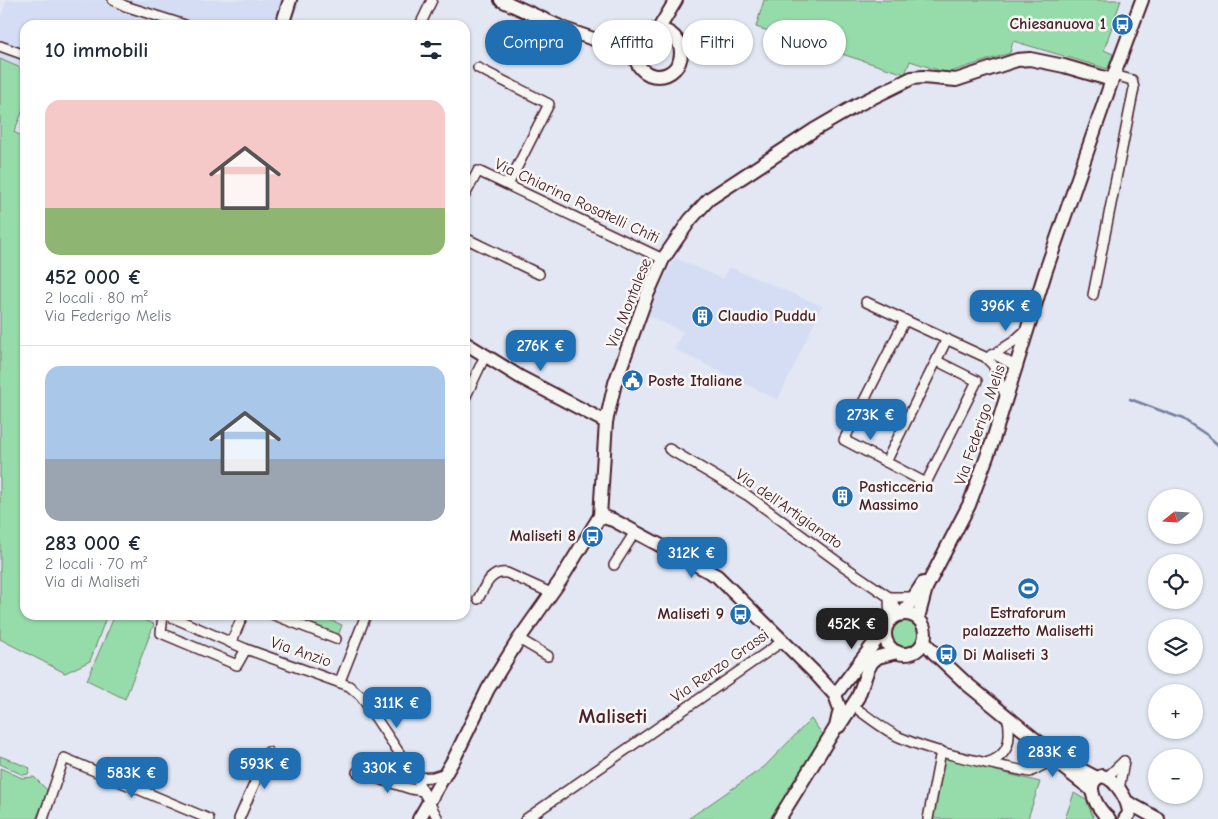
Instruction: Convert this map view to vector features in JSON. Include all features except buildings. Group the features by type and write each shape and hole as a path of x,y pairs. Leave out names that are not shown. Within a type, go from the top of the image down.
{"street":[{"path":"113,0 125,6 169,20"},
{"path":"284,20 290,0"},
{"path":"501,0 567,30 592,39"},
{"path":"1094,295 1134,88 1132,80 1113,78 1142,0"},
{"path":"422,20 432,1"},
{"path":"664,20 675,3"},
{"path":"639,65 647,73 654,76 669,74 679,63 680,48 672,35 675,3"},
{"path":"0,46 20,53"},
{"name":"Via Montalese","path":"419,819 446,773 488,689 519,639 560,581 600,516 606,422 615,383 647,294 663,259 690,220 709,199 856,105 912,78 923,76 956,80 1016,60 1030,59 1113,78"},
{"path":"478,68 549,104 508,184"},
{"name":"Via Federigo Melis","path":"924,641 925,629 918,618 926,588 969,505 1007,399 1045,273 1113,78"},
{"name":"Via Chiarina Rosatelli Chiti","path":"470,186 478,171 663,259"},
{"path":"470,240 538,274"},
{"path":"866,302 947,339 1017,367"},
{"path":"905,320 844,440 926,483 977,381 937,361"},
{"path":"989,356 1013,342 1029,327"},
{"path":"886,462 947,339"},
{"path":"470,346 484,356 606,422"},
{"path":"470,387 484,356"},
{"path":"989,356 1007,399"},
{"path":"993,365 1017,367"},
{"name":"Via dell'Artigianato","path":"669,449 747,495 889,597 895,620"},
{"path":"600,516 612,520 717,576 837,695 841,705 857,707 898,736 941,751 1030,772 1053,760"},
{"path":"614,565 635,532"},
{"name":"Via Federigo Melis","path":"837,695 878,638 914,597 930,571 947,550"},
{"path":"478,599 492,576 501,572 508,573 551,593"},
{"path":"889,597 914,597"},
{"path":"897,652 888,644 895,620 914,615 918,618"},
{"path":"164,620 161,633 237,665 246,649"},
{"name":"Via Anzio","path":"177,620 246,649 340,681 349,686 360,696 416,778 438,819"},
{"path":"231,643 241,620"},
{"path":"287,620 336,639"},
{"path":"340,681 364,620"},
{"path":"519,639 548,656"},
{"name":"Via Renzo Grassi","path":"526,819 783,641"},
{"path":"912,653 924,641 967,684 1037,742 1076,767 1114,782 1127,802 1128,819"},
{"path":"827,742 857,707 872,662 878,657 897,652 912,653 929,660 967,684"},
{"path":"780,819 827,742 839,716 840,709 837,695"},
{"path":"986,763 996,760 1005,751 1008,743 1008,718"},
{"path":"1037,742 1053,760 1092,790 1108,818"},
{"path":"928,819 941,751"},
{"path":"239,819 268,752"},
{"path":"42,819 64,758 208,819"},
{"path":"1092,790 1092,784 1124,761 1119,790"},
{"path":"357,772 423,791"},
{"path":"416,778 433,777 446,773"},
{"path":"1127,802 1158,819"}],"shaded area":[{"path":"7,0 300,0 293,20 20,20 20,68 0,59 0,19"},
{"path":"675,258 723,279 728,268 734,269 822,306 778,400 674,349 683,332 645,314"}],"green space":[{"path":"764,0 1121,0 1104,50 1113,54 1108,69 1013,41 1010,53 947,73 910,61 905,74 846,55 846,20 763,20 763,29 756,27"},
{"path":"0,59 20,68 20,117 14,132 20,135 20,620 105,620 90,661 65,673 0,639"},
{"path":"904,619 914,623 918,633 914,643 904,647 894,643 890,633 894,623"},
{"path":"113,620 144,620 154,624 125,699 87,680"},
{"path":"295,620 330,620 342,625 338,636"},
{"path":"811,719 824,736 770,819 688,819 764,767"},
{"path":"0,756 30,768 28,774 23,775 0,764"},
{"path":"945,758 1040,782 1028,818 1031,819 932,819"},
{"path":"0,768 22,778 34,777 48,791 36,819 0,819"},
{"path":"1074,793 1086,800 1094,819 1065,819"}],"waterway":[{"path":"1130,399 1183,419 1218,445"}],"place":[{"name":"Chiesanuova 1","path":"1122,24"},
{"name":"Claudio Puddu","path":"702,316"},
{"name":"Poste Italiane","path":"632,381"},
{"name":"Pasticceria Massimo","path":"843,496"},
{"name":"Maliseti 8","path":"592,536"},
{"name":"Estraforum palazzetto Malisetti","path":"1028,589"},
{"name":"Maliseti 9","path":"740,614"},
{"name":"Di Maliseti 3","path":"947,655"}],"district":[{"name":"Maliseti","path":"613,716"}]}
